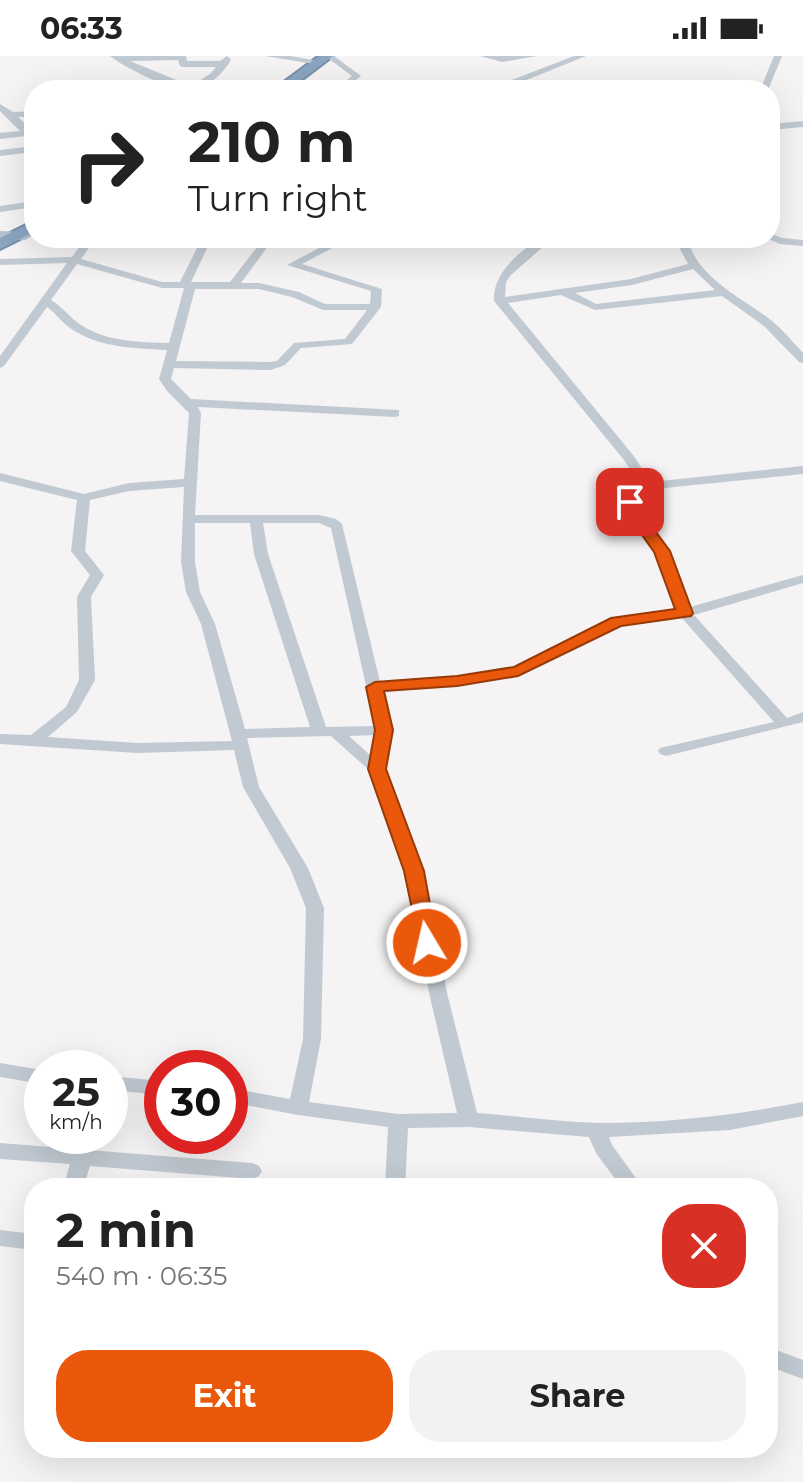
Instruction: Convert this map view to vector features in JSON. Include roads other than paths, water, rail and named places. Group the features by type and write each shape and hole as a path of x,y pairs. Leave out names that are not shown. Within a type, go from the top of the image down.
{"highway":[{"path":"294,80 323,59"},
{"path":"289,80 323,59"},
{"path":"0,247 20,232"}],"street":[{"path":"119,58 182,56 183,64 227,60"},
{"path":"269,56 323,59 357,76 352,80"},
{"path":"484,56 497,59 533,56"},
{"path":"520,80 582,56"},
{"path":"768,80 778,56"},
{"path":"119,58 166,80"},
{"path":"204,80 227,60"},
{"path":"0,107 12,115 17,126 24,130"},
{"path":"12,115 24,114"},
{"path":"780,126 803,124"},
{"path":"0,136 24,134"},
{"path":"0,153 24,150"},
{"path":"0,209 24,205"},
{"path":"780,241 803,243"},
{"path":"0,364 83,248"},
{"path":"203,248 187,286 174,347 167,364 167,385 191,403 395,413"},
{"path":"232,287 261,248"},
{"path":"167,364 212,367 276,365 298,345 348,342 375,307 377,289 292,267 327,248"},
{"path":"536,248 500,279 496,292 500,301 636,466 647,486 647,494 629,504 662,551 685,613 784,724"},
{"path":"685,248 696,265 724,292 798,348 803,360"},
{"path":"0,262 74,260 133,279 187,286 269,287 305,297 323,307 375,307"},
{"path":"500,301 632,282 696,265"},
{"path":"563,292 595,307 724,292"},
{"path":"46,302 58,308 72,325 104,340 174,347"},
{"path":"191,403 195,430 189,483 188,562 193,592 208,624 251,787 299,868 315,908 312,1039 298,1108"},
{"path":"647,486 803,470"},
{"path":"0,477 84,498 129,487 189,483"},
{"path":"35,740 72,709 87,680 84,597 97,575 78,551 84,498"},
{"path":"256,518 261,554 327,730 377,769"},
{"path":"188,519 319,519 335,525 384,730 377,769 414,871 436,983 469,1120"},
{"path":"375,687 457,681 518,671 617,622 685,613 803,579"},
{"path":"666,751 803,717"},
{"path":"0,739 124,750 327,730 384,730"},
{"path":"0,1070 24,1074"},
{"path":"248,1098 398,1121 469,1120 597,1130 730,1123 803,1109"},
{"path":"395,1178 398,1121"},
{"path":"597,1130 603,1148 626,1178"},
{"path":"0,1151 252,1171"},
{"path":"76,1178 82,1159"},
{"path":"0,1238 24,1241"},
{"path":"778,1360 803,1370"}]}
